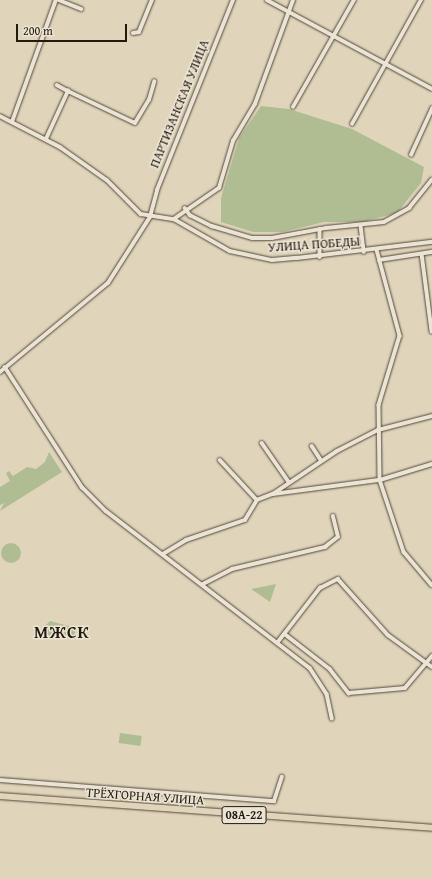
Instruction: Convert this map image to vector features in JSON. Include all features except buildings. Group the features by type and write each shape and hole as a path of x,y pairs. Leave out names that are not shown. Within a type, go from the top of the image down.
{"highway":[{"name":"ТРЁХГОРНАЯ УЛИЦА","path":"0,796 432,828"}],"street":[{"path":"12,122 57,0 81,9"},
{"path":"133,33 139,32 152,0"},
{"name":"ПАРТИЗАНСКАЯ УЛИЦА","path":"0,372 108,283 150,217 156,190 233,0"},
{"path":"267,0 335,33 432,89"},
{"path":"174,219 185,208 216,192 221,183 233,140 255,104 293,0"},
{"path":"293,107 354,0"},
{"path":"352,124 421,0"},
{"path":"57,85 68,92 135,123 149,100 154,82"},
{"path":"46,140 68,92"},
{"path":"411,155 432,109"},
{"path":"0,116 46,140 106,180 137,210 150,217"},
{"path":"185,208 190,215 212,226 252,238 272,238 320,229 361,226 397,217 409,208 432,180"},
{"name":"УЛИЦА ПОБЕДЫ","path":"150,217 160,214 174,219 213,244 250,257 320,257 431,242"},
{"path":"361,226 364,252"},
{"path":"320,229 320,257"},
{"path":"379,260 432,252 431,242"},
{"path":"377,250 400,341 379,405 378,430 380,480 404,552 432,585"},
{"path":"422,254 432,330"},
{"path":"5,367 82,487 106,511 203,584 278,643 316,676 327,694 332,718"},
{"path":"273,494 322,459 378,430 432,416"},
{"path":"262,443 290,482"},
{"path":"312,446 322,459"},
{"path":"220,460 257,500"},
{"path":"163,554 186,540 245,520 257,500 273,494 380,480 432,464"},
{"path":"203,584 232,569 325,547 338,537 333,517"},
{"path":"278,643 286,635 320,588 338,579 348,586 388,635 432,667"},
{"path":"286,635 330,669 349,693 405,688 432,656"},
{"path":"0,780 274,801 282,777"}],"green space":[{"path":"261,106 289,109 352,129 424,167 421,183 397,213 362,222 324,222 283,232 253,232 221,222 221,198 239,138"},
{"path":"49,452 62,472 0,511 4,503 0,505 0,487 10,481 6,473 9,471 13,476 27,467 36,469 45,462"},
{"path":"11,543 18,546 21,553 18,560 11,563 4,560 1,553 4,546"},
{"path":"276,584 270,602 251,589"},
{"path":"50,621 76,628 74,638 48,636 43,628"},
{"path":"120,733 142,736 140,746 119,743"}],"district":[{"name":"МЖСК","path":"62,632"}]}
